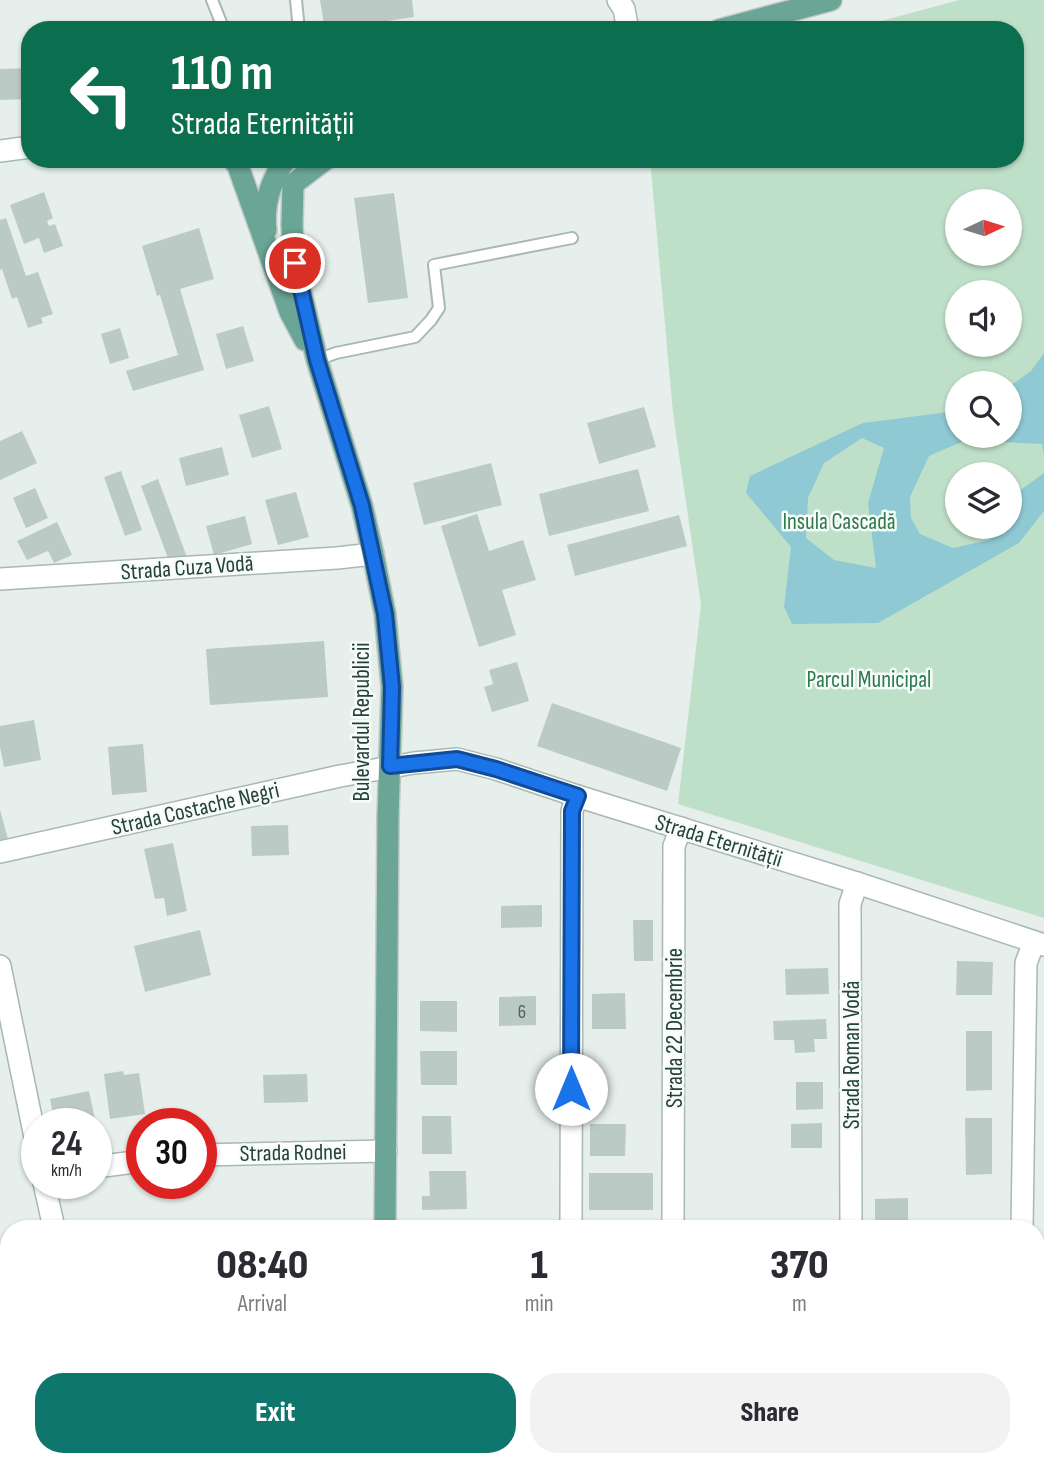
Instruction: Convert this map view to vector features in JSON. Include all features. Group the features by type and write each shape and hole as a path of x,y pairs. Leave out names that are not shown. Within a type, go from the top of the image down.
{"main road":[{"path":"753,21 831,0"},
{"path":"240,168 290,313 317,360"},
{"path":"244,168 253,178 283,185 311,168"},
{"name":"Bulevardul Republicii","path":"280,168 277,172 283,185 292,225 295,263 317,360 362,506 385,614 392,687 384,1220"},
{"path":"283,185 299,168"},
{"name":"Bulevardul Republicii","path":"268,253 264,220 268,196 283,185"}],"street":[{"path":"618,0 624,9 626,21"},
{"path":"0,151 21,148"},
{"name":"Strada Cuza Vodă","path":"0,579 373,554"},
{"name":"Strada Eternității","path":"390,766 457,759 496,769 1039,943"},
{"name":"Strada Costache Negri","path":"0,852 390,766"},
{"path":"571,1220 572,811 578,796"},
{"name":"Strada 22 Decembrie","path":"673,1220 674,846 681,828"},
{"name":"Strada Roman Vodă","path":"851,1220 850,904 857,883"},
{"path":"1022,1220 1026,963 1039,943"},
{"path":"0,966 29,1108"},
{"name":"Strada Rodnei","path":"217,1155 386,1151"},
{"path":"48,1199 52,1220"}],"lane":[{"path":"212,0 220,21"},
{"path":"296,0 298,21"},
{"path":"317,360 336,353 415,337 439,307 434,265 572,238"}],"green space":[{"name":"Parcul Municipal","path":"959,0 1044,0 1044,918 678,804 701,605 673,413 651,168 1024,168 1024,21 881,21"}],"water":[{"path":"1044,353 1044,455 1042,444 1022,443 1022,377 1031,371"},
{"path":"945,413 945,448 948,448 929,456 910,497 911,518 920,534 953,548 990,539 1022,539 1022,489 1044,473 1044,511 1019,543 878,623 792,624 784,607 791,547 746,493 750,476 863,423","holes":["862,438 884,448 868,503 876,568 834,560 806,538 808,498 824,463"]}],"building":[{"path":"320,0 412,0 414,17 387,21 324,21"},
{"path":"21,68 21,99 0,100 0,69"},
{"path":"44,192 53,218 47,221 49,226 55,224 63,246 44,253 39,238 24,244 10,205"},
{"path":"394,193 408,298 368,303 354,198"},
{"path":"6,218 26,276 38,272 53,314 41,318 43,323 28,328 17,297 12,299 2,269 0,270 0,220"},
{"path":"199,228 214,279 180,289 204,370 133,391 126,371 178,355 142,246"},
{"path":"243,326 254,361 226,369 216,334"},
{"path":"120,328 129,358 110,364 101,334"},
{"path":"269,406 282,449 252,458 239,415"},
{"path":"644,407 656,447 599,464 587,423"},
{"path":"22,431 37,463 0,480 0,441"},
{"path":"222,447 229,475 186,486 179,458"},
{"path":"491,463 502,505 424,525 413,483"},
{"path":"638,469 649,511 549,536 539,494"},
{"path":"121,471 142,530 125,536 104,477"},
{"path":"158,479 188,560 171,566 141,486"},
{"path":"35,488 48,518 26,528 13,498"},
{"path":"296,492 309,537 278,545 265,500"},
{"path":"477,514 489,551 523,540 536,580 502,590 516,635 479,647 441,526"},
{"path":"679,515 687,546 575,576 567,545"},
{"path":"245,516 252,544 214,555 206,526"},
{"path":"57,522 72,555 54,563 48,551 27,560 17,541"},
{"path":"324,641 328,697 210,705 206,649"},
{"path":"517,662 529,701 492,712 484,687 493,684 489,670"},
{"path":"552,703 681,748 667,791 537,746"},
{"path":"34,720 41,760 4,767 0,726"},
{"path":"143,744 147,792 112,795 108,747"},
{"path":"0,810 8,839 0,841"},
{"path":"288,825 289,855 252,856 251,826"},
{"path":"173,843 187,911 167,916 164,898 155,899 144,849"},
{"path":"542,905 542,927 501,928 501,906"},
{"path":"633,920 653,920 653,961 634,961"},
{"path":"200,930 211,975 145,992 134,946"},
{"path":"957,961 993,962 992,995 956,995"},
{"path":"828,968 829,994 786,995 785,969"},
{"path":"625,993 626,1029 592,1029 592,994"},
{"path":"536,996 536,1025 499,1026 499,997"},
{"path":"420,1001 457,1001 457,1032 420,1031"},
{"path":"826,1019 827,1039 814,1039 815,1052 795,1053 794,1040 774,1040 773,1021"},
{"path":"966,1031 992,1031 992,1090 966,1091"},
{"path":"420,1051 457,1051 457,1085 421,1085"},
{"path":"123,1071 124,1075 139,1073 144,1108 126,1108 126,1117 112,1119 104,1074"},
{"path":"307,1074 308,1102 264,1103 263,1075"},
{"path":"796,1082 823,1082 823,1109 796,1110"},
{"path":"89,1091 93,1108 52,1108 50,1099"},
{"path":"422,1116 451,1116 452,1154 422,1154"},
{"path":"965,1118 992,1118 992,1174 966,1175"},
{"path":"822,1123 822,1148 791,1148 791,1124"},
{"path":"590,1124 626,1124 625,1156 590,1156"},
{"path":"429,1171 466,1171 467,1209 422,1210 422,1196 430,1196"},
{"path":"589,1173 653,1173 653,1210 589,1210"},
{"path":"908,1198 908,1220 875,1220 875,1199"}],"route":[{"path":"295,263 317,360 362,506 385,614 392,687 390,766 457,759 578,796 572,811 571,1089"}],"park label":[{"name":"Insula Cascadă","path":"839,521"}]}
